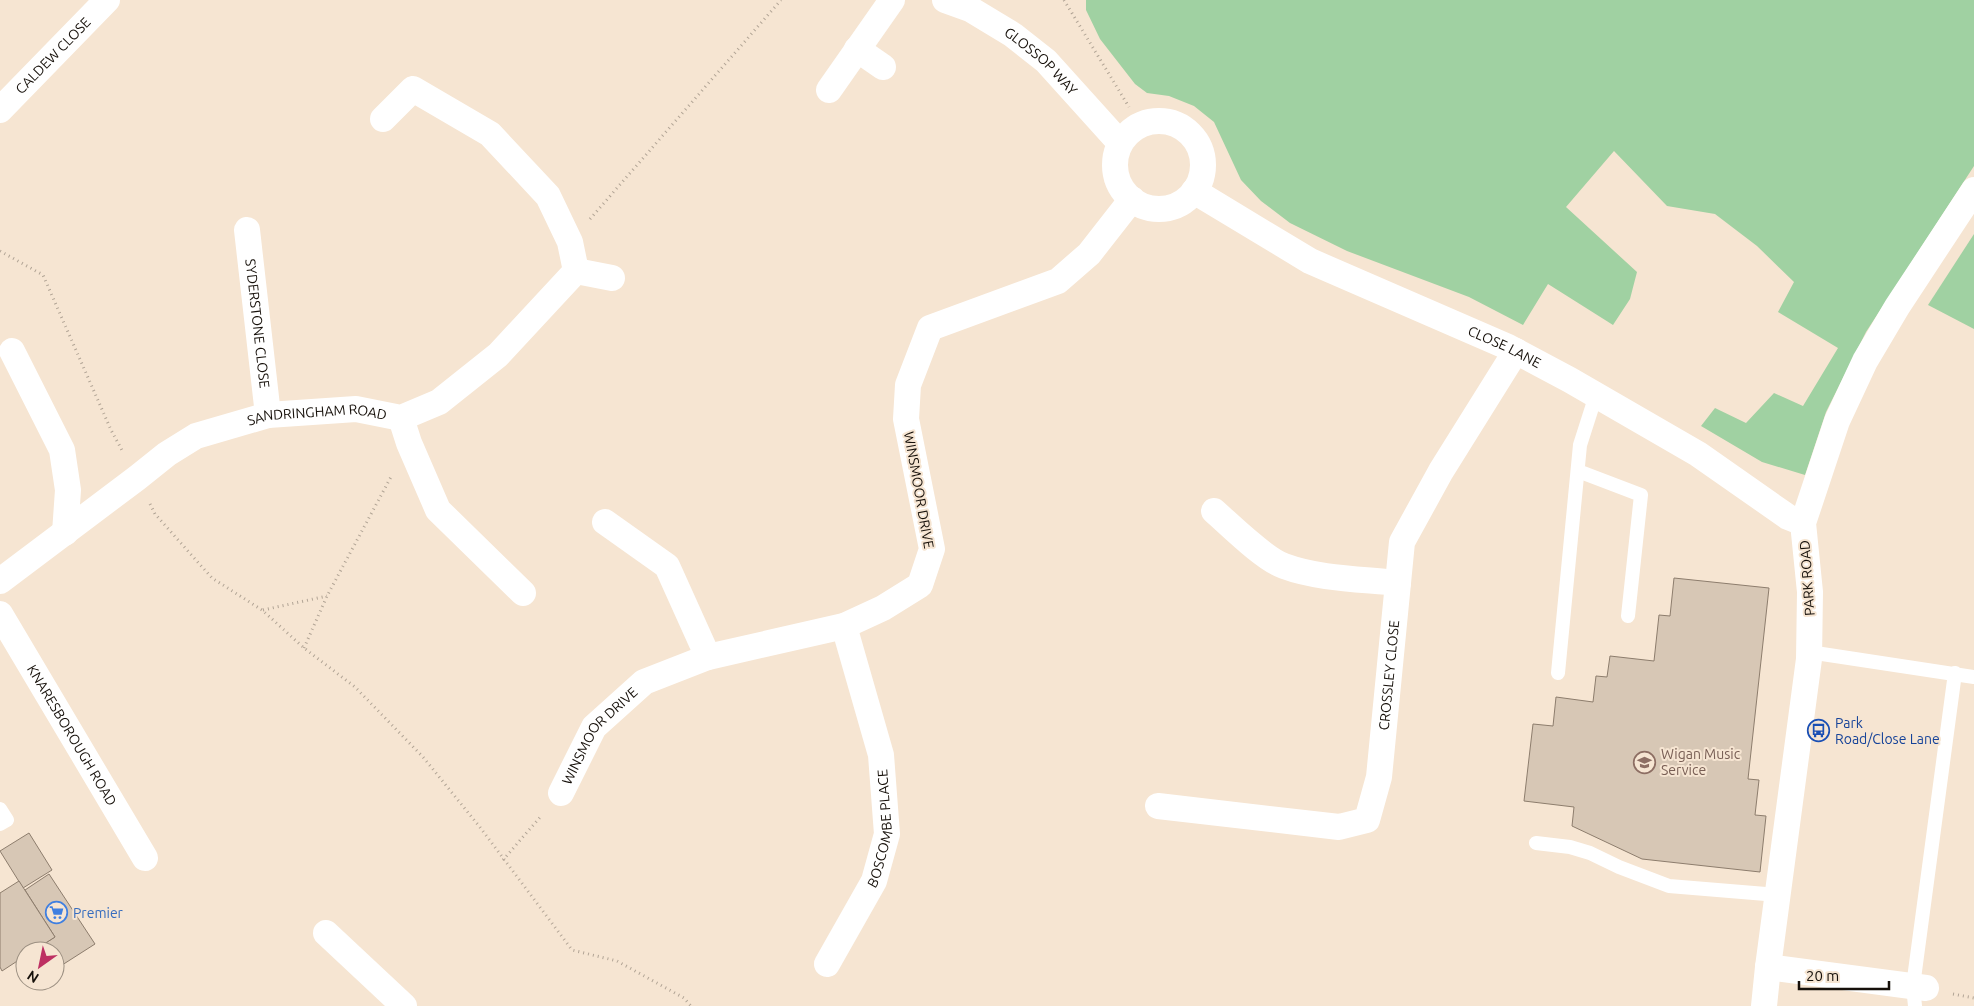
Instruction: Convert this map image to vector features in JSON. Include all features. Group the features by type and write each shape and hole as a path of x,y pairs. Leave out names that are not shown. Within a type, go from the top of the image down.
{"street":[{"name":"CALDEW CLOSE","path":"0,110 107,0"},
{"path":"829,90 892,0"},
{"name":"GLOSSOP WAY","path":"945,0 970,9 1013,35 1046,61 1120,142"},
{"path":"858,49 882,67"},
{"path":"383,118 413,89 490,134 548,196 570,242 576,271 612,278"},
{"path":"1153,121 1168,122 1181,127 1193,136 1200,148 1203,163 1201,178 1194,190 1184,200 1172,206 1158,209 1144,206 1132,199 1123,190 1117,179 1115,167 1116,154 1120,142 1128,132 1139,125 1153,121"},
{"name":"CLOSE LANE","path":"1194,190 1310,261 1516,351 1698,454 1788,517 1803,523"},
{"name":"PARK ROAD","path":"1764,1006 1809,652 1810,592 1803,523 1837,421 1865,361 1897,307 1974,190"},
{"name":"WINSMOOR DRIVE","path":"561,793 594,727 644,682 708,657 844,626 882,608 920,585 932,549 906,419 908,385 930,328 1058,281 1088,254 1132,199"},
{"name":"SYDERSTONE CLOSE","path":"246,230 268,415"},
{"name":"SANDRINGHAM ROAD","path":"0,580 65,533 167,454 196,436 268,415 356,408 401,418 439,402 498,354 576,271"},
{"path":"12,351 62,450 68,490 65,533"},
{"name":"CROSSLEY CLOSE","path":"1158,806 1339,827 1367,820 1379,777 1402,542 1441,471 1516,351"},
{"path":"401,418 409,443 438,510 523,593"},
{"path":"1214,511 1259,550 1282,566 1314,573 1398,583"},
{"path":"605,522 667,566 708,657"},
{"name":"KNARESBOROUGH ROAD","path":"0,614 145,858"},
{"name":"BOSCOMBE PLACE","path":"827,964 874,881 887,834 881,755 844,626"},
{"path":"326,933 404,1006"},
{"path":"1768,967 1918,993"}],"lane":[{"path":"1558,673 1580,445 1596,396"},
{"path":"1578,471 1641,495 1628,616"},
{"path":"1809,652 1974,677"},
{"path":"1918,993 1956,673"},
{"path":"0,808 7,820 0,824"},
{"path":"1536,843 1570,847 1590,853 1619,867 1669,886 1778,894"}],"path":[{"path":"570,242 781,0"},
{"path":"1064,0 1139,125"},
{"path":"0,251 43,275 111,430 155,514 212,578 262,610 304,648 356,687 423,757 572,950 617,960 684,998 691,1006"},
{"path":"304,648 327,596 409,443"},
{"path":"262,610 327,596"},
{"path":"503,860 561,793"}],"green space":[{"path":"1086,0 1974,0 1974,166 1866,332 1826,412 1805,475 1762,462 1701,426 1715,408 1746,423 1774,393 1803,406 1838,348 1778,312 1794,282 1757,246 1715,214 1667,206 1614,151 1566,207 1637,272 1630,299 1613,325 1548,284 1523,325 1469,297 1347,251 1290,223 1261,201 1241,180 1214,122 1194,106 1169,96 1147,93 1135,84 1100,39 1086,10"},
{"path":"1974,234 1974,329 1928,305"}],"building":[{"path":"1674,578 1769,588 1748,779 1759,780 1755,815 1766,816 1760,872 1642,859 1572,826 1574,807 1524,801 1533,724 1553,726 1556,697 1593,702 1596,676 1607,677 1610,656 1654,661 1659,615 1670,616"},
{"path":"29,833 52,870 23,888 0,851"},
{"name":"Premier","path":"49,874 95,944 65,963 65,941 49,941 55,937 25,890"},
{"path":"19,881 55,937 49,941 15,941 15,963 2,971 0,967 0,893"}],"place":[{"name":"Park Road/Close Lane","path":"1819,731"},
{"name":"Wigan Music Service","path":"1645,762"},
{"name":"Premier","path":"57,913"}]}
